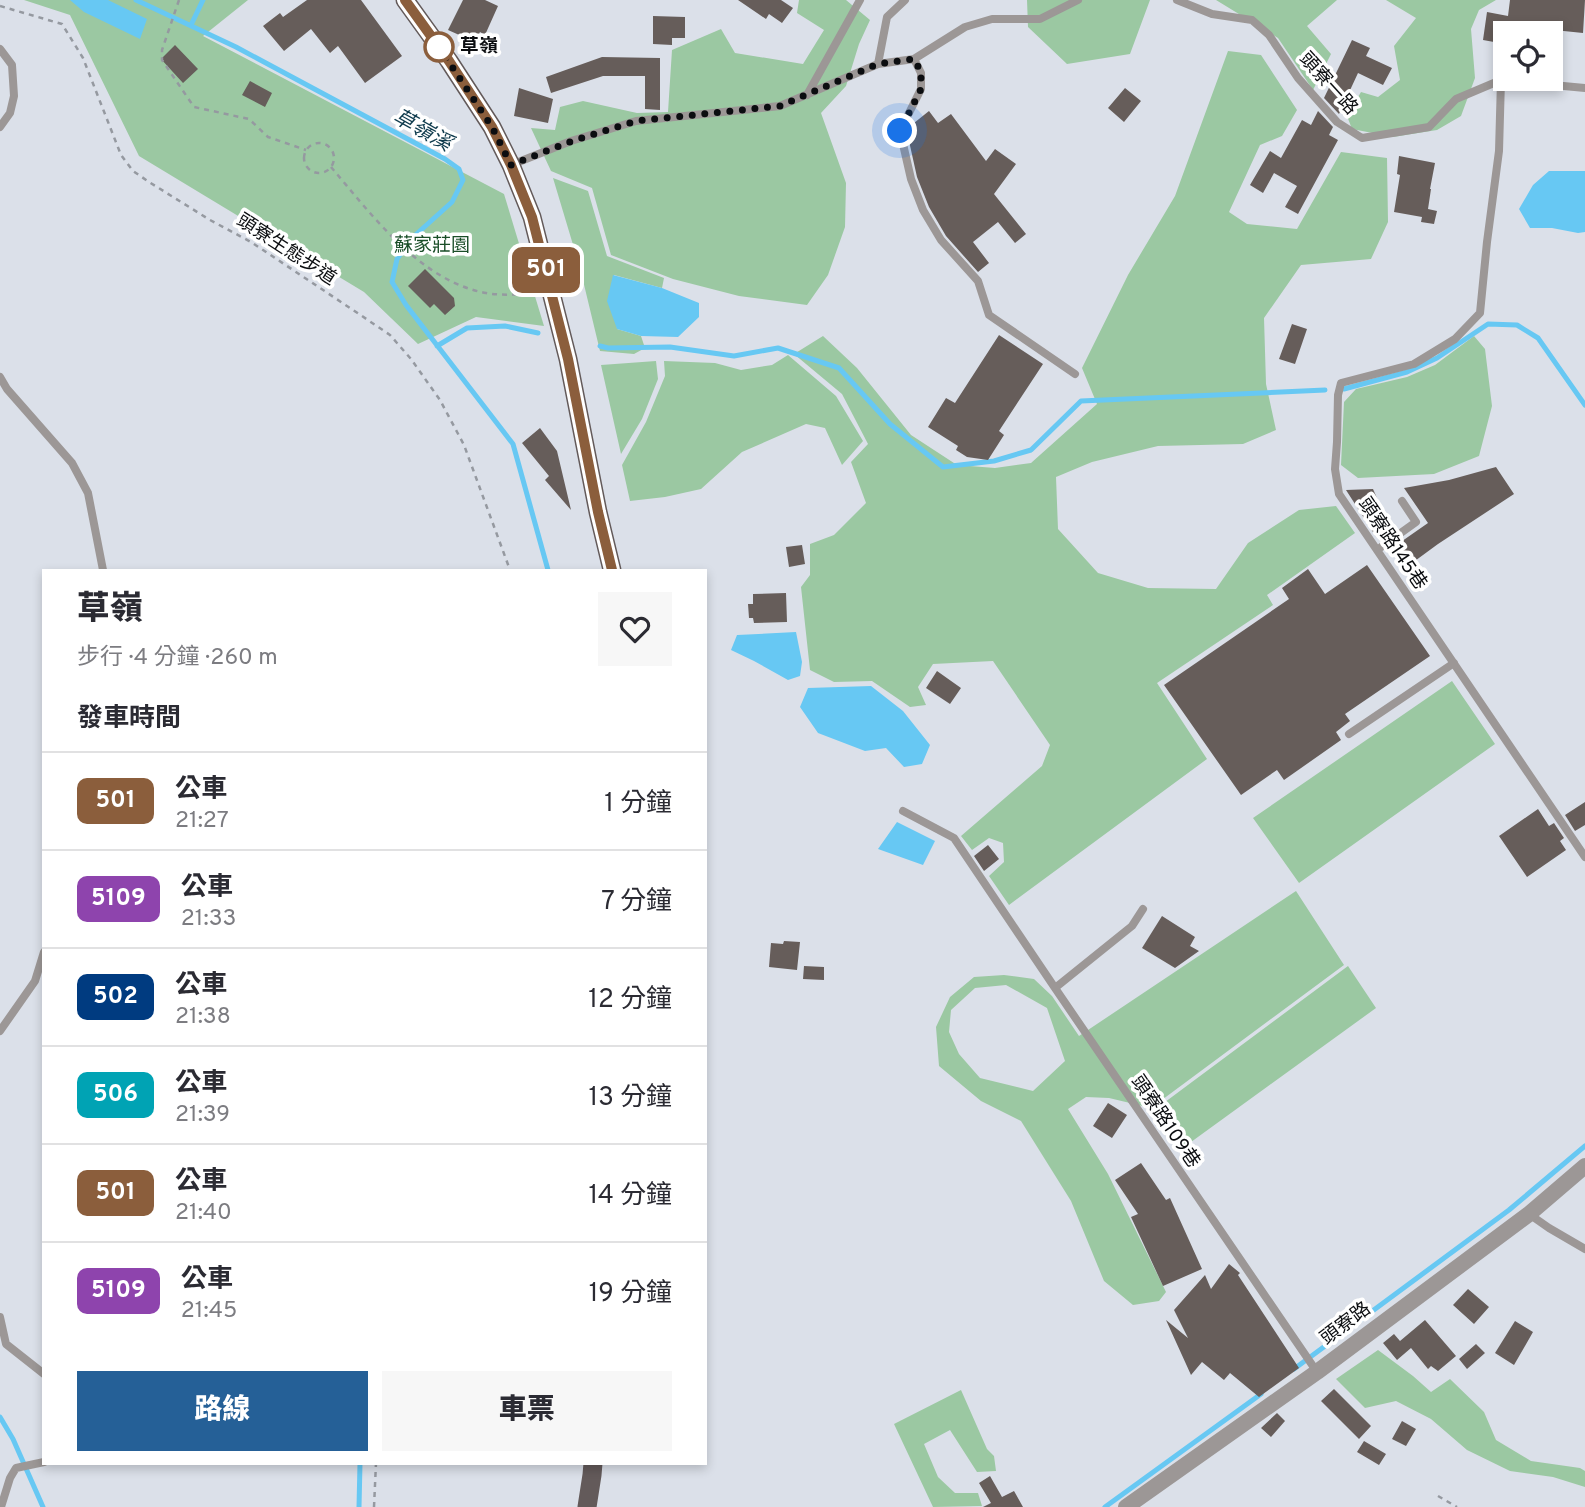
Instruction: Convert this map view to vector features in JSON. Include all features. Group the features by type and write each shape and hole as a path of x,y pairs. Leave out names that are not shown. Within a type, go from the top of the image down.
{"main road":[{"path":"405,0 485,116 511,165 532,217 568,359 612,569"},
{"path":"587,1507 593,1465"}],"street":[{"name":"頭寮路","path":"1126,1507 1317,1371 1529,1214 1585,1166"}],"lane":[{"path":"807,95 860,0"},
{"path":"878,64 887,17 905,0"},
{"path":"511,165 572,141 636,121 780,106 878,64 914,59 965,27 992,19 1040,19 1078,0"},
{"name":"頭寮一路","path":"1177,0 1212,14 1252,20 1269,35 1298,78 1337,122 1362,138 1429,127 1455,99 1493,83"},
{"path":"0,50 12,65 14,96 10,113 0,127"},
{"path":"914,59 921,72 921,89 900,131 911,179 923,210 941,240 978,281 989,315 1075,374"},
{"name":"頭寮一路","path":"1563,86 1585,88"},
{"name":"頭寮路145巷","path":"1501,91 1499,151 1480,313 1455,339 1414,364 1341,383 1338,395 1335,469 1339,494 1585,857"},
{"path":"0,377 7,389 72,463 88,493 103,569"},
{"path":"1377,550 1416,523 1402,501"},
{"path":"1349,734 1454,663"},
{"name":"頭寮路109巷","path":"903,811 954,838 1317,1371"},
{"path":"1055,988 1132,926 1143,909"},
{"path":"0,1031 35,981 42,958"},
{"path":"1529,1214 1585,1249"},
{"path":"0,1317 6,1344 42,1372"},
{"path":"1,1507 16,1468 42,1462"}],"path":[{"path":"179,0 162,50 162,60 194,107 249,119 268,137 306,150"},
{"name":"頭寮生態步道","path":"0,6 62,24 83,58 121,155 133,171 251,242 390,335 440,400 464,445 510,569"},
{"path":"319,143 328,146 334,158 331,167 318,173 309,169 304,160 306,150 319,143"},
{"path":"331,167 384,228 438,275 462,287 487,293 551,293"},
{"path":"374,1507 376,1465"},
{"path":"1438,1496 1457,1507"}],"green space":[{"name":"蘇家莊園","path":"24,0 248,0 203,36 504,194 544,326 476,317 418,344 364,292 139,156 70,15"},
{"path":"799,0 846,0 870,20 859,44 846,86 821,113 846,183 845,227 828,275 807,305 739,296 673,279 611,255 592,188 551,171 531,128 555,130 560,107 583,101 637,113 668,112 672,50 721,29 735,53 803,64 824,30 797,13"},
{"path":"1027,0 1150,0 1130,54 1067,64 1028,27"},
{"path":"1216,0 1337,0 1307,26 1331,54 1313,90 1278,38"},
{"path":"1386,0 1496,0 1479,10 1471,29 1475,78 1461,116 1437,130 1393,137 1352,129 1347,116 1361,92 1378,97 1400,80 1394,46 1416,18"},
{"path":"1228,51 1261,55 1297,110 1282,136 1260,145 1229,212 1247,224 1297,229 1341,152 1387,158 1388,222 1371,259 1301,265 1264,318 1266,384 1276,430 1243,444 1158,446 1092,462 1056,477 1058,529 1098,573 1148,588 1216,589 1248,543 1299,510 1336,506 1355,533 1267,595 1273,605 1157,683 1207,759 1009,905 989,876 1004,862 1003,843 989,838 972,850 961,836 1042,766 1050,745 993,661 933,664 918,687 926,705 910,707 872,681 834,682 810,670 801,587 810,575 810,544 834,535 866,503 851,462 868,444 842,394 794,354 823,336 857,368 911,435 957,465 995,468 1031,463 1097,404 1082,368 1128,275 1175,196"},
{"path":"553,178 588,191 607,256 664,278 662,288 614,275 617,329 641,336 645,348 634,354 600,351 580,268"},
{"path":"1474,336 1485,349 1492,406 1479,456 1434,474 1358,478 1341,465 1344,402 1356,389 1407,377 1435,365"},
{"path":"788,355 836,396 863,441 842,465 825,428 806,424 742,452 701,489 630,501 622,465 646,422 665,376 664,361 715,363 741,370 772,365"},
{"path":"656,361 658,379 642,419 621,454 601,365"},
{"path":"1452,681 1495,744 1299,883 1253,818"},
{"path":"1296,891 1344,965 1151,1108 1109,1098 1086,1097 1068,1109 1108,1174 1166,1292 1159,1301 1133,1305 1104,1281 1071,1201 1021,1121 981,1101 939,1066 936,1027 950,997 974,977 1004,975 1034,979 1052,996 1079,1036","holes":["1006,985 1047,1008 1065,1061 1033,1091 980,1078 959,1054 949,1032 951,1010 975,988"]},
{"path":"1348,966 1376,1008 1180,1150 1153,1111"},
{"path":"1378,1350 1431,1392 1450,1379 1484,1412 1496,1440 1531,1461 1580,1468 1585,1471 1585,1487 1553,1477 1510,1471 1467,1450 1431,1419 1396,1401 1365,1408 1336,1379"},
{"path":"961,1390 987,1449 994,1456 996,1471 977,1472 950,1430 924,1444 938,1477 955,1493 978,1493 982,1506 933,1507 894,1424"}],"water":[{"path":"70,0 108,0 147,19 140,39 84,12"},
{"path":"1549,171 1585,171 1585,232 1530,228 1519,209 1533,185"},
{"path":"613,275 662,288 699,303 699,317 678,337 641,336 617,329 607,301"},
{"path":"796,632 802,662 800,676 788,680 731,650 737,635"},
{"path":"871,686 903,711 930,745 922,764 904,767 886,748 865,751 818,733 800,707 808,688"},
{"path":"897,822 935,841 923,865 878,849"}],"building":[{"path":"307,0 361,0 402,56 365,83 338,46 330,53 311,29 284,51 263,26 280,13 283,17"},
{"path":"463,0 485,0 498,6 485,35 480,32 475,42 448,30"},
{"path":"738,0 781,0 793,8 782,23 769,14 766,19"},
{"path":"1510,0 1585,0 1583,33 1563,31 1563,21 1493,21 1493,42 1483,40 1487,12 1508,16"},
{"path":"653,16 685,17 685,38 672,38 672,45 653,44"},
{"path":"1352,40 1370,48 1366,56 1392,68 1383,85 1358,73 1339,114 1324,98"},
{"path":"175,45 198,69 183,83 161,59"},
{"path":"602,57 660,58 660,110 645,109 645,76 603,76 551,93 546,77"},
{"path":"250,81 272,93 265,107 242,95"},
{"path":"519,88 553,99 548,123 514,116"},
{"path":"1125,88 1141,101 1124,122 1108,108"},
{"path":"929,111 938,123 951,114 986,161 995,149 1016,164 994,194 1026,234 1015,243 998,222 973,242 989,263 978,272 946,236 929,207 917,177 907,132 909,127"},
{"path":"1318,111 1333,127 1329,135 1338,140 1298,214 1285,207 1297,186 1274,173 1263,193 1250,185 1270,151 1281,158 1302,120 1311,125"},
{"path":"1399,156 1435,163 1428,209 1437,211 1434,224 1421,222 1422,217 1394,212 1400,175 1397,174"},
{"path":"425,269 454,298 455,306 445,315 434,304 430,308 408,286"},
{"path":"1292,324 1307,329 1295,364 1279,359"},
{"path":"999,335 1043,364 999,431 1004,435 988,460 967,457 956,450 958,446 928,427 946,398 955,403"},
{"path":"540,428 557,451 571,510 545,480 549,476 522,443"},
{"path":"1496,467 1514,494 1408,566 1395,546 1428,523 1404,488 1449,480"},
{"path":"1373,489 1387,521 1373,532 1346,490"},
{"path":"802,545 805,564 789,567 786,547"},
{"path":"1367,565 1430,656 1345,714 1350,721 1336,732 1341,740 1284,780 1277,770 1241,795 1164,685 1289,599 1282,588 1308,569 1325,594"},
{"path":"786,593 787,622 754,623 753,618 749,618 748,604 753,604 753,594"},
{"path":"937,671 961,688 950,704 926,688"},
{"path":"1585,802 1585,825 1575,831 1565,815"},
{"path":"1538,809 1549,826 1554,823 1564,838 1560,841 1566,850 1527,877 1499,836"},
{"path":"988,845 999,859 984,871 974,856"},
{"path":"1162,916 1195,937 1190,946 1199,951 1175,968 1142,948"},
{"path":"784,941 800,942 797,970 769,967 771,943 783,944"},
{"path":"804,966 824,967 824,980 803,979"},
{"path":"1108,1103 1127,1115 1112,1138 1093,1126"},
{"path":"1141,1163 1166,1200 1170,1198 1202,1269 1163,1286 1131,1217 1138,1214 1115,1180"},
{"path":"1229,1264 1240,1273 1238,1275 1299,1368 1259,1397 1230,1373 1224,1380 1202,1362 1191,1375 1166,1320 1188,1338 1174,1310 1205,1275 1211,1289"},
{"path":"1468,1289 1489,1307 1474,1324 1453,1305"},
{"path":"1425,1320 1456,1356 1438,1371 1431,1366 1428,1369 1411,1348 1397,1360 1383,1343 1394,1334 1400,1341"},
{"path":"1515,1321 1533,1332 1514,1365 1495,1353"},
{"path":"1476,1344 1485,1353 1467,1369 1459,1359"},
{"path":"1334,1389 1371,1426 1359,1439 1321,1401"},
{"path":"1277,1413 1285,1421 1271,1437 1261,1428"},
{"path":"1402,1421 1416,1429 1406,1446 1392,1439"},
{"path":"1364,1441 1386,1454 1379,1465 1357,1452"},
{"path":"990,1476 1002,1497 1014,1491 1023,1507 983,1507 991,1503 979,1483"}],"waterway":[{"name":"草嶺溪","path":"136,0 236,47 459,169 463,180 452,202 411,239 397,259 392,282 406,305 513,444 548,569"},
{"path":"191,25 203,0"},
{"path":"1344,389 1407,372 1437,358 1488,324 1517,325 1538,338 1585,405"},
{"path":"437,346 467,328 505,326 538,333"},
{"path":"600,346 670,347 734,356 778,348 839,368 890,424 943,467 994,461 1031,450 1081,401 1325,390"},
{"path":"1294,1369 1509,1210 1585,1146"},
{"path":"1105,1507 1261,1394"},
{"name":"草嶺溪","path":"0,1417 13,1439 43,1507"},
{"name":"草嶺溪","path":"359,1507 360,1465"}],"bus line":[{"name":"501","path":"405,0 492,127 532,217 568,359 612,569"}],"place":[{"name":"草嶺","path":"439,47"}],"route":[{"path":"439,47 492,127 511,165 572,141 636,121 780,106 878,64 914,59 921,72 921,89 900,131"}]}
